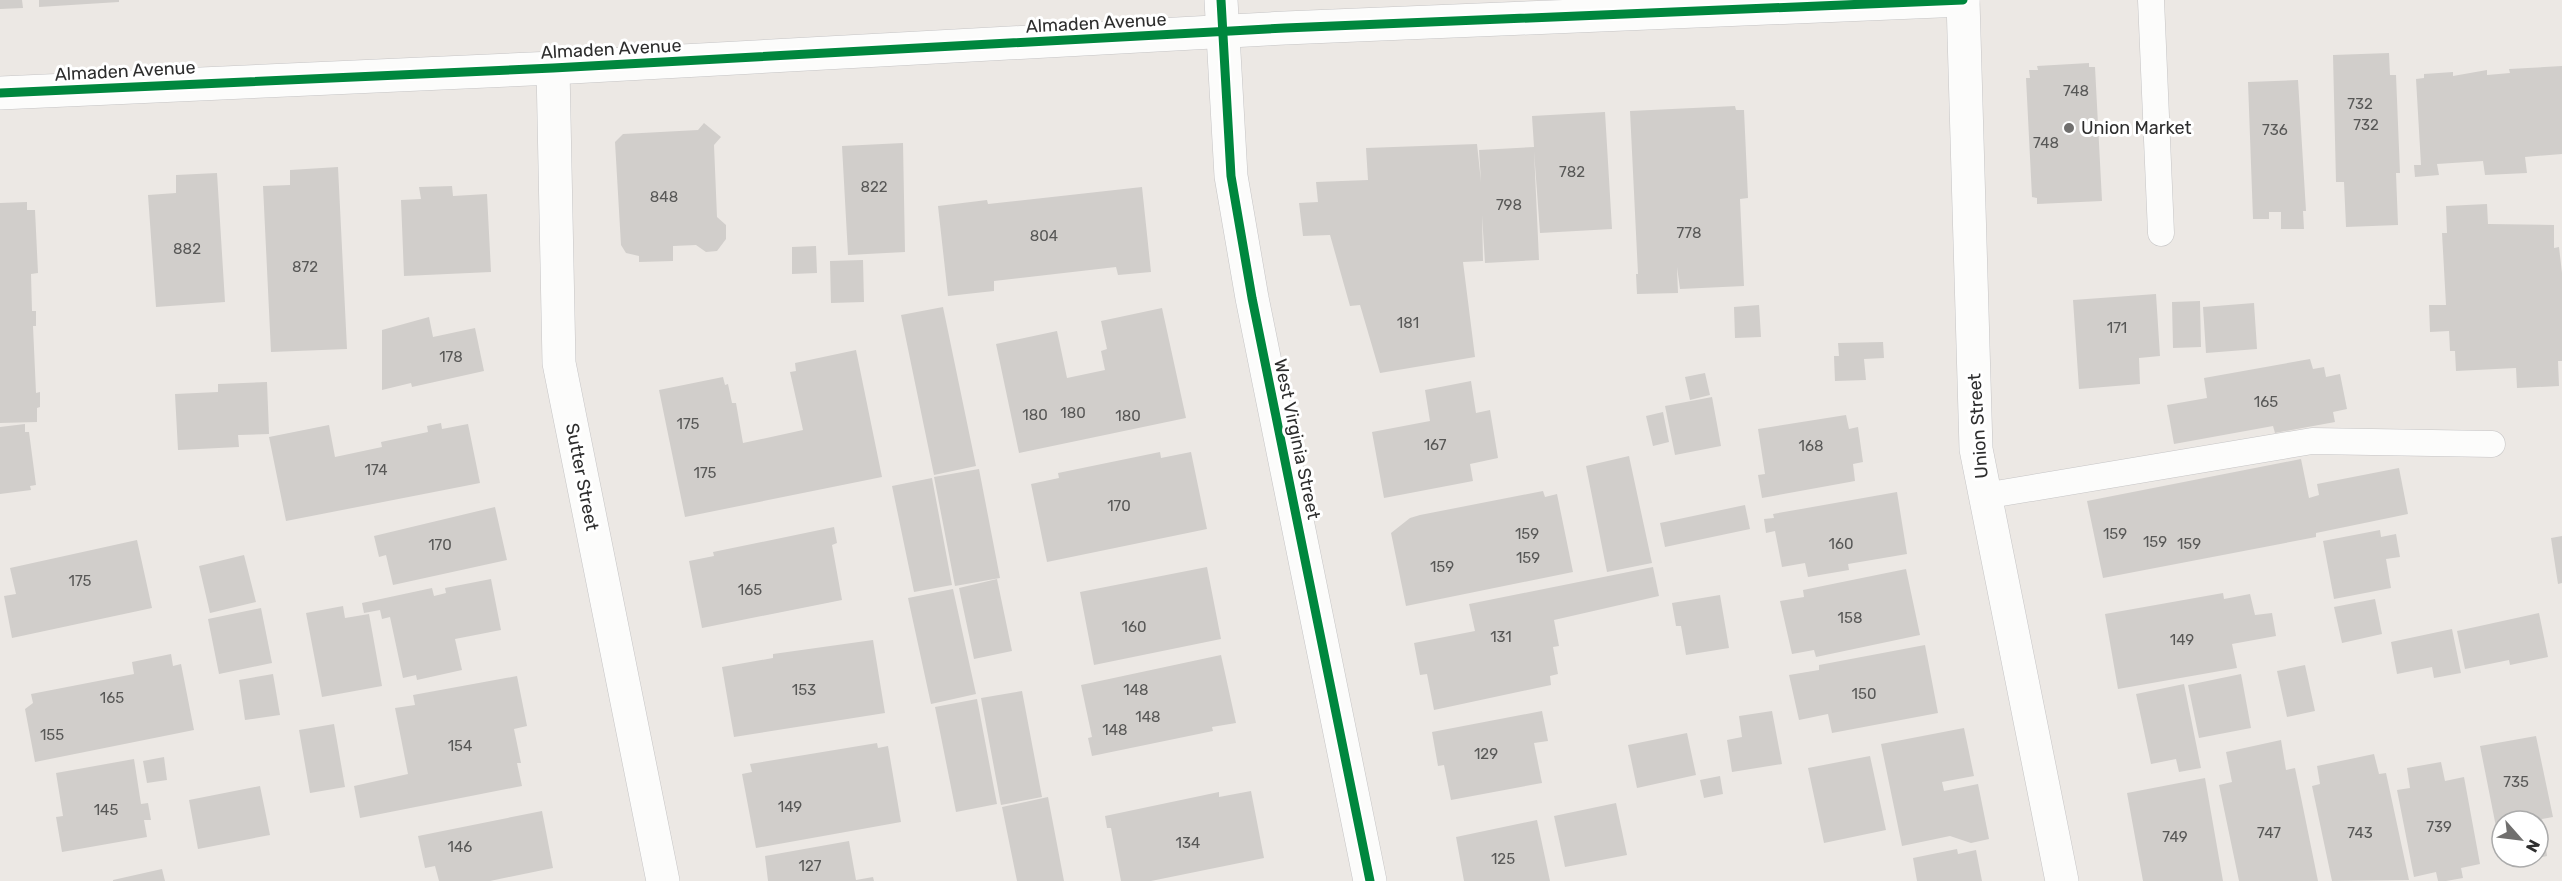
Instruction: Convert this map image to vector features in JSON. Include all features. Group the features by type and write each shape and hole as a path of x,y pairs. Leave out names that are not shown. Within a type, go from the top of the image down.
{"street":[{"name":"West Virginia Street","path":"1221,0 1231,176 1252,298 1370,881"},
{"name":"Almaden Avenue","path":"0,93 553,68 1223,32 1963,0"},
{"name":"Union Street","path":"1963,0 1976,449 2062,881"},
{"name":"Sutter Street","path":"553,68 559,363 663,881"}],"lane":[{"path":"2151,0 2161,232"},
{"path":"1984,496 2312,441 2492,444"}],"building":[{"path":"0,0 22,0 23,8 0,9"},
{"path":"39,0 119,0 119,2 39,7"},
{"path":"2389,53 2390,75 2396,75 2400,173 2396,173 2398,225 2346,227 2344,182 2336,182 2333,55"},
{"path":"2089,63 2089,67 2095,67 2102,201 2037,204 2037,198 2032,197 2026,78 2030,78 2029,70 2038,70 2037,66"},
{"path":"2562,66 2562,154 2525,157 2527,173 2485,175 2483,161 2437,164 2439,175 2415,177 2414,165 2421,165 2416,79 2424,78 2424,74 2453,72 2453,76 2487,70 2487,75 2510,73 2509,69"},
{"path":"2298,80 2306,211 2303,211 2304,229 2281,229 2281,212 2269,212 2269,219 2253,219 2248,82"},
{"path":"1735,106 1736,110 1744,110 1748,198 1740,199 1744,286 1680,289 1677,267 1678,293 1637,294 1630,111"},
{"path":"1605,112 1612,229 1540,233 1534,151 1539,260 1485,263 1482,215 1483,261 1463,262 1475,357 1380,373 1360,305 1350,306 1330,235 1303,236 1299,203 1318,202 1316,182 1368,180 1366,148 1477,144 1481,182 1479,150 1534,147 1532,116"},
{"path":"704,123 721,137 714,145 717,217 726,225 726,239 717,251 706,252 696,245 673,246 673,261 639,262 639,256 626,253 621,245 615,142 623,134 698,130"},
{"path":"903,143 905,252 848,255 842,146"},
{"path":"338,167 347,349 271,352 263,186 290,185 290,170"},
{"path":"217,173 225,302 156,307 148,195 176,193 176,175"},
{"path":"452,186 453,196 487,194 491,272 404,276 401,200 421,199 419,187"},
{"path":"1142,187 1151,272 1118,275 1116,267 994,281 994,291 948,296 938,206 987,200 988,204"},
{"path":"27,202 27,210 35,210 38,273 31,274 32,311 36,311 36,326 33,326 36,393 40,392 40,407 37,408 37,422 0,423 0,203"},
{"path":"2487,204 2488,224 2554,225 2554,248 2559,247 2562,273 2562,361 2558,361 2559,386 2517,388 2516,368 2456,371 2455,351 2450,351 2449,331 2430,332 2429,305 2446,305 2442,233 2447,233 2446,206"},
{"path":"816,246 817,273 792,274 792,247"},
{"path":"863,260 864,302 831,303 830,261"},
{"path":"2156,294 2160,356 2139,358 2140,384 2079,389 2073,300"},
{"path":"2200,301 2201,347 2173,348 2172,302"},
{"path":"2254,303 2257,349 2206,353 2203,307"},
{"path":"1759,305 1761,337 1735,338 1734,307"},
{"path":"943,307 976,466 934,475 901,315"},
{"path":"1162,308 1186,418 1019,453 996,344 1057,331 1067,378 1105,370 1101,351 1107,349 1101,321"},
{"path":"429,317 433,337 475,328 484,371 412,387 411,383 382,390 382,330"},
{"path":"1883,342 1884,358 1864,359 1866,380 1835,381 1834,356 1839,356 1838,343"},
{"path":"856,350 882,477 685,517 659,390 723,377 725,385 728,384 732,403 736,403 743,443 803,430 790,372 796,371 795,363"},
{"path":"2310,359 2313,369 2324,367 2326,377 2340,374 2347,409 2333,412 2335,422 2275,433 2273,426 2174,444 2167,405 2207,398 2204,378"},
{"path":"1705,373 1710,395 1690,400 1685,377"},
{"path":"1471,381 1476,413 1490,410 1498,458 1470,464 1473,481 1384,498 1372,432 1430,421 1425,390"},
{"path":"267,382 269,434 238,435 239,447 178,450 175,394 218,392 218,384"},
{"path":"1712,397 1721,446 1675,455 1665,406"},
{"path":"1663,412 1669,442 1653,446 1646,416"},
{"path":"1846,415 1849,429 1858,427 1863,462 1853,464 1855,481 1762,498 1758,475 1765,474 1758,429"},
{"path":"441,423 442,429 468,424 480,483 286,521 269,437 329,425 335,457 382,447 381,442 428,432 427,426"},
{"path":"25,424 25,432 29,432 36,485 30,486 31,490 0,494 0,427"},
{"path":"1160,452 1161,458 1191,452 1207,529 1047,562 1031,484 1059,478 1058,473"},
{"path":"1629,456 1652,563 1607,572 1586,466"},
{"path":"2301,459 2309,498 2319,495 2317,484 2399,468 2408,514 2316,533 2316,537 2103,578 2087,501"},
{"path":"979,469 1000,578 955,586 934,477"},
{"path":"932,478 952,585 914,592 892,486"},
{"path":"1543,491 1545,497 1557,494 1573,572 1406,606 1391,533 1410,518 1420,515"},
{"path":"1897,492 1907,554 1848,564 1849,570 1808,577 1805,563 1782,567 1775,531 1766,533 1764,519 1774,518 1773,514"},
{"path":"1745,505 1750,529 1665,547 1660,523"},
{"path":"495,507 507,560 393,585 386,555 379,557 374,536"},
{"path":"834,527 837,543 832,545 842,600 702,628 689,561 714,556 713,552"},
{"path":"2380,530 2381,537 2396,534 2400,557 2386,559 2391,588 2334,599 2323,541"},
{"path":"2562,536 2562,583 2558,584 2551,538"},
{"path":"137,540 152,608 12,638 4,596 16,594 10,568"},
{"path":"244,555 256,602 210,613 199,566"},
{"path":"1207,567 1221,639 1094,665 1080,592"},
{"path":"1653,567 1659,596 1554,620 1559,646 1553,647 1558,674 1550,676 1551,685 1434,710 1427,674 1420,675 1414,643 1475,631 1469,604"},
{"path":"1906,569 1920,635 1816,657 1814,650 1792,654 1780,601 1804,597 1803,590"},
{"path":"491,579 501,630 455,639 462,670 417,680 416,675 403,678 390,617 382,619 380,610 364,613 362,603 432,588 434,596 446,593 445,588"},
{"path":"997,579 1012,651 974,659 959,588"},
{"path":"953,589 976,694 931,704 908,598"},
{"path":"2223,593 2224,599 2250,594 2255,615 2272,613 2276,636 2232,644 2237,668 2118,689 2105,614"},
{"path":"1720,595 1729,648 1686,655 1681,626 1676,626 1672,603"},
{"path":"2375,599 2382,634 2342,643 2334,607"},
{"path":"343,606 345,618 369,614 382,686 322,697 306,613"},
{"path":"261,608 272,663 219,674 208,619"},
{"path":"2539,613 2548,657 2510,665 2509,660 2465,669 2457,631"},
{"path":"2452,629 2461,673 2434,678 2432,667 2397,674 2391,642"},
{"path":"873,640 885,713 734,737 722,667 773,658 773,654"},
{"path":"1925,645 1938,713 1832,733 1828,714 1799,720 1789,675 1819,670 1819,665"},
{"path":"171,654 173,666 181,664 194,730 35,762 25,709 33,703 31,694 134,674 132,662"},
{"path":"1221,655 1236,723 1212,727 1213,731 1092,756 1088,738 1092,737 1081,685"},
{"path":"2305,665 2315,711 2287,717 2277,671"},
{"path":"273,674 280,715 245,720 239,680"},
{"path":"2241,674 2251,728 2199,738 2188,685"},
{"path":"517,676 527,726 514,729 521,763 517,763 522,786 360,818 354,786 408,774 395,708 415,705 413,695"},
{"path":"2184,684 2201,768 2179,772 2176,759 2151,764 2136,694"},
{"path":"1022,691 1042,797 1001,805 981,698"},
{"path":"977,699 997,804 956,812 935,707"},
{"path":"1542,711 1548,741 1534,743 1542,783 1451,800 1444,765 1438,766 1432,732"},
{"path":"1772,711 1782,764 1732,772 1727,740 1742,737 1739,716"},
{"path":"334,724 345,787 310,793 299,730"},
{"path":"1964,728 1974,776 1942,782 1944,791 1978,784 1989,839 1971,843 1950,836 1902,846 1881,744"},
{"path":"1687,733 1696,775 1637,788 1628,745"},
{"path":"2536,736 2553,817 2550,818 2550,809 2492,809 2480,746"},
{"path":"2281,740 2286,770 2295,768 2318,881 2239,881 2219,785 2232,782 2226,752"},
{"path":"877,743 878,748 888,746 901,822 756,848 742,774 752,772 750,764"},
{"path":"2374,754 2379,774 2386,773 2409,880 2332,881 2312,786 2320,784 2317,766"},
{"path":"1870,756 1886,830 1824,843 1808,768"},
{"path":"164,757 167,780 147,783 143,761"},
{"path":"134,759 141,804 148,803 151,820 144,820 147,837 62,852 56,817 63,816 56,773"},
{"path":"2441,762 2445,781 2464,777 2480,864 2461,868 2463,878 2446,881 2438,881 2436,872 2414,877 2397,790 2410,788 2407,768"},
{"path":"1720,776 1723,794 1704,798 1700,780"},
{"path":"2205,778 2223,881 2143,881 2127,793"},
{"path":"260,786 270,835 198,849 189,800"},
{"path":"1251,791 1264,858 1151,881 1121,881 1111,828 1107,828 1105,816 1219,792 1219,797"},
{"path":"1048,797 1064,881 1017,881 1002,807"},
{"path":"1616,803 1627,855 1565,867 1554,816"},
{"path":"542,811 553,868 490,881 439,881 435,866 425,868 418,836"},
{"path":"1537,820 1550,881 1464,881 1456,837"},
{"path":"849,841 856,880 873,877 874,881 768,881 765,856"},
{"path":"1957,849 1958,854 1976,850 1982,881 1917,881 1913,858"},
{"path":"162,869 165,881 113,881 113,880"}],"cycle path":[{"path":"1221,0 1231,176 1252,298 1370,881"},
{"path":"0,93 553,68 1285,28 1963,0"}],"place":[{"name":"Union Market","path":"2069,128"}]}
